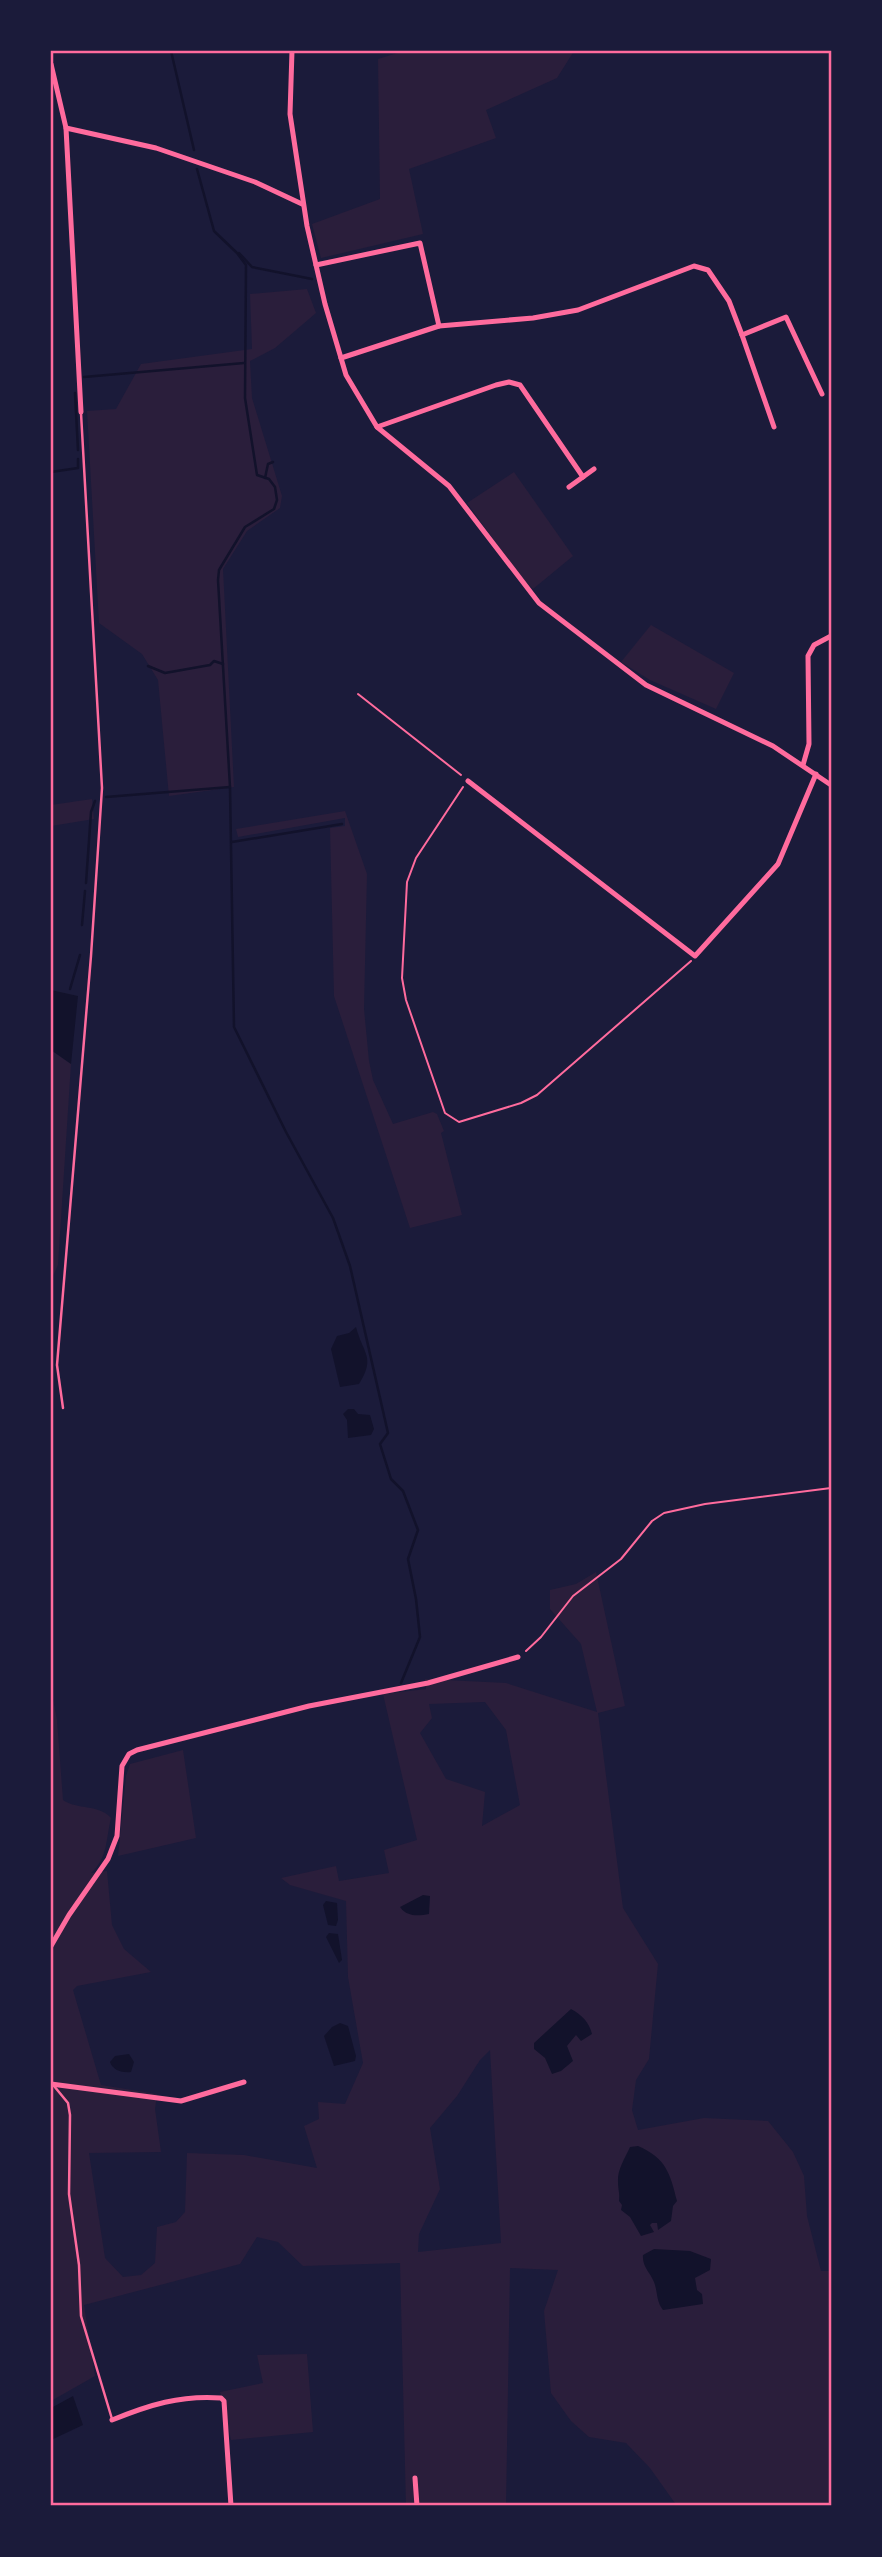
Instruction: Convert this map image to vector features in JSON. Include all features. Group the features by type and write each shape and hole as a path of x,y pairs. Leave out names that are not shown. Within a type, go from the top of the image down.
{"street":[{"path":"292,51 290,114 302,204 346,375 377,427 449,486 539,603 646,685 773,746 831,785"},
{"path":"51,64 66,128 81,412"},
{"path":"66,128 156,148 254,182 302,204"},
{"path":"316,265 420,243 439,326"},
{"path":"341,358 439,326 533,318 578,310 694,266 708,270 729,302 774,427"},
{"path":"742,335 786,317 822,394"},
{"path":"377,427 496,384 509,382 520,385 583,477"},
{"path":"569,487 594,469"},
{"path":"803,765 809,744 807,656 816,643 831,636"},
{"path":"468,781 695,956 778,864 816,774"},
{"path":"51,1945 108,1859 117,1836 122,1766 129,1754 309,1706 428,1683 518,1657"},
{"path":"52,2085 180,2101 244,2082"},
{"path":"112,2420 167,2400 221,2398 225,2401 227,2417 231,2506"},
{"path":"415,2478 417,2506"}],"lane":[{"path":"63,1408 57,1365 102,788 81,412"},
{"path":"52,2085 68,2103 69,2194 79,2265 81,2316 112,2420"}],"path":[{"path":"358,694 468,781 416,858 407,882 402,978 406,1000 445,1113 453,1120 459,1122 537,1095 695,956"},
{"path":"518,1657 541,1637 580,1590 621,1559 652,1521 664,1513 705,1504 831,1488"}],"shaded area":[{"path":"404,51 574,51 557,78 486,110 496,138 409,169 423,234 321,258 312,224 380,199 378,59"},
{"path":"307,289 316,313 275,348 250,361 252,398 282,496 280,508 247,531 223,569 234,787 169,796 158,680 142,654 99,623 87,411 116,409 141,364 252,349 250,294"},
{"path":"514,472 573,556 533,589 521,577 467,503"},
{"path":"651,625 734,673 716,709 650,680 621,662"},
{"path":"92,799 94,819 51,826 51,805"},
{"path":"345,811 367,874 364,1009 373,1080 393,1124 433,1112 437,1114 444,1131 441,1133 462,1215 410,1228 334,996 330,828 345,826 345,818 238,837 236,829"},
{"path":"51,990 78,996 71,1064 51,1050"},
{"path":"51,1050 71,1064 58,1265 51,1280"},
{"path":"356,1327 366,1356 367,1368 359,1384 340,1387 331,1349 337,1336 349,1333"},
{"path":"348,1409 354,1409 358,1414 370,1415 374,1429 371,1435 348,1438 347,1420 343,1414"},
{"path":"596,1572 625,1706 598,1713 623,1908 658,1964 649,2059 636,2080 632,2110 638,2130 704,2118 768,2121 793,2152 804,2176 807,2216 821,2271 831,2271 831,2506 677,2506 650,2468 626,2443 589,2437 571,2421 551,2393 544,2311 558,2270 510,2268 506,2506 406,2506 400,2263 303,2266 278,2242 257,2237 240,2264 84,2305 95,2376 51,2401 51,1689 57,1720 63,1800 100,1811 111,1818 101,1861 91,1873 107,1871 112,1925 124,1949 151,1972 77,1986 73,1990 101,2085 157,2094 155,2109 161,2152 89,2153 105,2258 123,2277 141,2275 155,2263 157,2227 176,2222 185,2212 187,2153 244,2155 317,2168 304,2126 319,2119 318,2102 345,2104 363,2063 348,1977 346,1901 290,1885 281,1878 336,1866 339,1881 389,1873 384,1850 417,1840 383,1694 426,1689 425,1679 506,1683 597,1712 581,1644 550,1609 550,1590 576,1584","holes":["485,1702 506,1730 520,1805 482,1826 485,1792 446,1779 420,1733 432,1718 429,1704","490,2050 501,2243 418,2252 419,2234 440,2189 430,2128"]},
{"path":"183,1750 196,1838 118,1856 126,1776 130,1764"},
{"path":"423,1895 430,1896 429,1914 409,1914 400,1907"},
{"path":"326,1901 337,1903 336,1926 328,1925 323,1905"},
{"path":"329,1933 338,1934 342,1960 339,1963 326,1937"},
{"path":"571,2009 584,2019 592,2034 581,2041 576,2035 567,2046 573,2061 561,2071 552,2074 545,2058 534,2049 534,2043"},
{"path":"340,2023 348,2026 356,2056 355,2061 334,2066 324,2036"},
{"path":"129,2054 134,2062 131,2072 113,2068 110,2062 115,2056"},
{"path":"638,2146 661,2161 672,2182 677,2201 673,2206 671,2221 658,2230 657,2223 652,2223 650,2225 654,2232 641,2236 630,2217 621,2210 618,2185 620,2169 630,2147"},
{"path":"654,2249 690,2251 711,2259 710,2270 695,2278 703,2304 663,2310 643,2259 643,2255"},
{"path":"307,2354 313,2432 231,2440 220,2392 263,2383 257,2355"},
{"path":"73,2396 83,2425 51,2440 51,2408"}],"waterway":[{"path":"171,51 194,150"},
{"path":"197,169 214,231 246,265 245,398 257,475 269,479 275,487 277,500 274,509 245,527 219,570 218,580 230,787 234,1027 286,1132 333,1218 350,1266 388,1433 380,1444 391,1479 403,1491 418,1530 408,1559 420,1637 401,1683"},
{"path":"239,253 252,267 312,279"},
{"path":"84,377 244,363"},
{"path":"75,393 78,450"},
{"path":"51,472 78,468 78,459"},
{"path":"265,478 268,464 273,462"},
{"path":"148,666 165,673 210,665 214,661 223,664"},
{"path":"106,797 230,787"},
{"path":"86,883 91,812 95,801"},
{"path":"232,842 342,824"},
{"path":"82,925 85,891"},
{"path":"70,989 80,955"}]}
